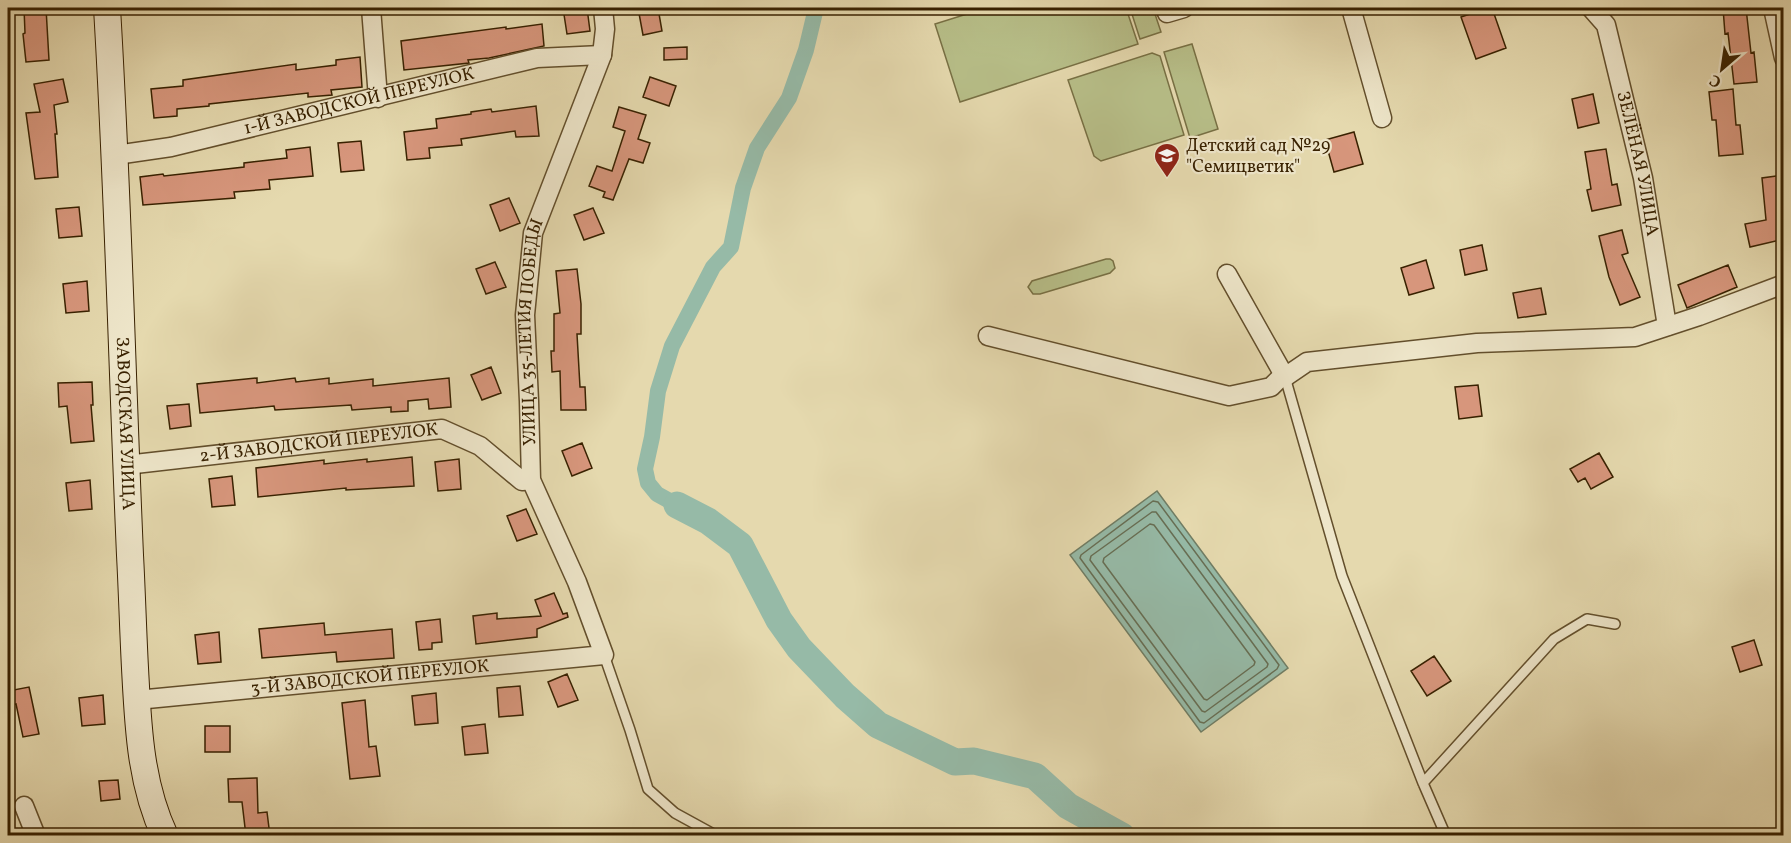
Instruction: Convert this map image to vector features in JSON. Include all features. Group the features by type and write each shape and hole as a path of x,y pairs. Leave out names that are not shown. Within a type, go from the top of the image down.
{"main road":[{"name":"ЗАВОДСКАЯ УЛИЦА","path":"107,8 116,155 126,465 137,700 144,775 157,819 165,836"}],"street":[{"path":"371,8 378,98"},
{"name":"УЛИЦА 35-ЛЕТИЯ ПОБЕДЫ","path":"603,8 605,29 602,55 533,233 525,315 530,401 531,480 577,582 604,655"},
{"path":"1351,8 1382,118"},
{"name":"ЗЕЛЁНАЯ УЛИЦА","path":"1591,8 1606,25 1643,178 1667,326"},
{"path":"1773,8 1784,58"},
{"name":"1-Й ЗАВОДСКОЙ ПЕРЕУЛОК","path":"116,155 171,147 537,58 602,55"},
{"path":"1227,274 1285,376"},
{"path":"988,336 1229,396 1271,387 1280,378 1307,362 1477,343 1635,337 1784,284"},
{"name":"2-Й ЗАВОДСКОЙ ПЕРЕУЛОК","path":"126,465 442,429 480,446 522,481 531,480"},
{"name":"3-Й ЗАВОДСКОЙ ПЕРЕУЛОК","path":"137,700 604,655"},
{"path":"24,806 36,836"}],"lane":[{"path":"1285,376 1342,576 1446,836"},
{"path":"1423,783 1554,639 1587,619 1615,624"},
{"path":"604,655 648,789 675,813 717,836"}],"green space":[{"path":"986,8 1126,8 1138,44 960,102 935,24"},
{"path":"1130,8 1153,8 1161,32 1140,39"},
{"path":"1192,44 1218,129 1190,138 1164,52"},
{"path":"1152,53 1160,56 1184,135 1101,161 1094,156 1068,80"},
{"path":"1106,259 1113,261 1115,268 1110,273 1040,294 1033,294 1028,287 1032,281"}],"water":[{"path":"1157,491 1288,668 1201,732 1070,555"}],"building":[{"path":"24,8 46,8 49,60 26,62 23,34 25,33"},
{"path":"563,8 587,8 590,31 567,34"},
{"path":"638,8 658,8 662,31 643,35"},
{"path":"1492,8 1506,48 1476,59 1461,17"},
{"path":"1723,8 1746,8 1757,82 1734,84"},
{"path":"542,24 544,46 489,58 468,60 469,63 404,70 401,41"},
{"path":"687,47 687,59 664,60 664,48"},
{"path":"360,57 362,87 331,90 332,95 308,97 308,93 209,104 209,106 177,109 177,116 154,118 151,89 183,86 183,80 296,64 296,70 336,65 336,60"},
{"path":"650,77 676,86 669,106 643,97"},
{"path":"63,79 68,102 54,105 58,177 35,179 26,113 40,112 34,84"},
{"path":"1733,89 1736,125 1740,125 1743,154 1719,156 1716,120 1712,120 1709,92"},
{"path":"1593,94 1599,123 1578,128 1572,99"},
{"path":"536,106 539,136 516,137 515,131 461,139 462,145 429,148 430,158 407,160 404,132 437,128 436,119 471,114 471,112 491,109 492,112"},
{"path":"619,107 646,115 638,139 650,143 643,163 629,159 613,200 603,197 605,192 589,186 597,166 612,171 625,131 613,127"},
{"path":"1354,132 1363,164 1334,172 1325,140"},
{"path":"361,141 364,170 341,172 338,143"},
{"path":"310,147 313,176 269,180 270,189 234,192 235,198 143,205 140,177 244,167 244,163 287,158 286,150"},
{"path":"1606,149 1612,185 1617,184 1621,205 1592,211 1587,190 1591,189 1585,152"},
{"path":"1784,175 1784,239 1750,247 1745,224 1766,220 1762,178"},
{"path":"509,198 520,223 500,231 490,205"},
{"path":"79,207 82,236 59,238 56,209"},
{"path":"593,208 604,233 584,240 574,215"},
{"path":"1622,230 1628,253 1622,255 1640,297 1620,305 1609,277 1599,236"},
{"path":"1482,245 1487,270 1465,275 1460,250"},
{"path":"1426,260 1434,288 1409,295 1401,268"},
{"path":"495,262 506,287 486,294 476,269"},
{"path":"1728,265 1737,287 1687,308 1678,285"},
{"path":"577,269 581,304 581,334 577,334 580,387 585,387 586,410 561,410 560,371 552,372 551,351 554,351 554,314 560,313 556,271"},
{"path":"87,281 89,311 66,313 63,284"},
{"path":"1541,288 1546,314 1518,318 1513,293"},
{"path":"491,367 501,393 482,400 471,375"},
{"path":"257,378 257,383 295,378 296,382 329,378 329,384 373,379 373,386 449,378 451,407 429,409 428,399 408,401 408,411 391,412 391,407 352,410 351,405 275,410 274,406 200,413 197,384"},
{"path":"92,382 94,441 71,443 67,406 59,407 58,383"},
{"path":"1478,385 1482,416 1459,419 1455,387"},
{"path":"189,404 191,426 170,429 167,406"},
{"path":"582,443 592,468 572,476 562,451"},
{"path":"1599,453 1613,477 1591,489 1585,478 1578,482 1570,469"},
{"path":"412,457 414,486 346,490 346,488 258,497 256,468 324,460 324,464"},
{"path":"459,459 461,489 438,491 435,462"},
{"path":"232,476 235,505 212,507 209,479"},
{"path":"90,480 92,509 69,511 66,483"},
{"path":"526,509 537,534 517,541 507,516"},
{"path":"554,593 563,614 567,613 568,617 537,629 537,637 476,644 473,616 497,613 497,619 541,616 535,600"},
{"path":"440,619 442,642 432,643 432,649 419,650 416,622"},
{"path":"324,623 325,635 392,629 394,658 337,662 336,652 262,658 259,629"},
{"path":"219,632 221,662 198,664 195,635"},
{"path":"1754,640 1762,665 1740,672 1732,647"},
{"path":"1434,656 1451,681 1427,696 1411,671"},
{"path":"567,674 578,700 558,707 548,682"},
{"path":"520,686 523,715 499,717 497,688"},
{"path":"29,687 39,734 23,737 16,704 8,706 8,691"},
{"path":"436,693 438,723 415,725 412,696"},
{"path":"103,695 105,724 82,726 79,698"},
{"path":"365,700 369,747 376,746 380,776 350,779 342,703"},
{"path":"485,724 488,753 465,755 462,727"},
{"path":"205,726 230,726 230,752 205,752"},
{"path":"257,778 258,813 267,812 270,836 246,836 242,802 229,802 228,779"},
{"path":"118,780 120,799 101,801 99,781"}],"waterway":[{"path":"677,505 657,494 648,483 645,469 658,391 672,346 713,267 731,247 743,188 757,148 789,98 806,50 816,8"},
{"path":"677,505 708,521 740,545 779,620 799,648 845,696 878,725 955,762 974,761 1035,776 1068,806 1122,836"}],"place":[{"name":"Детский сад №29 \"Семицветик\"","path":"1167,179"}]}
